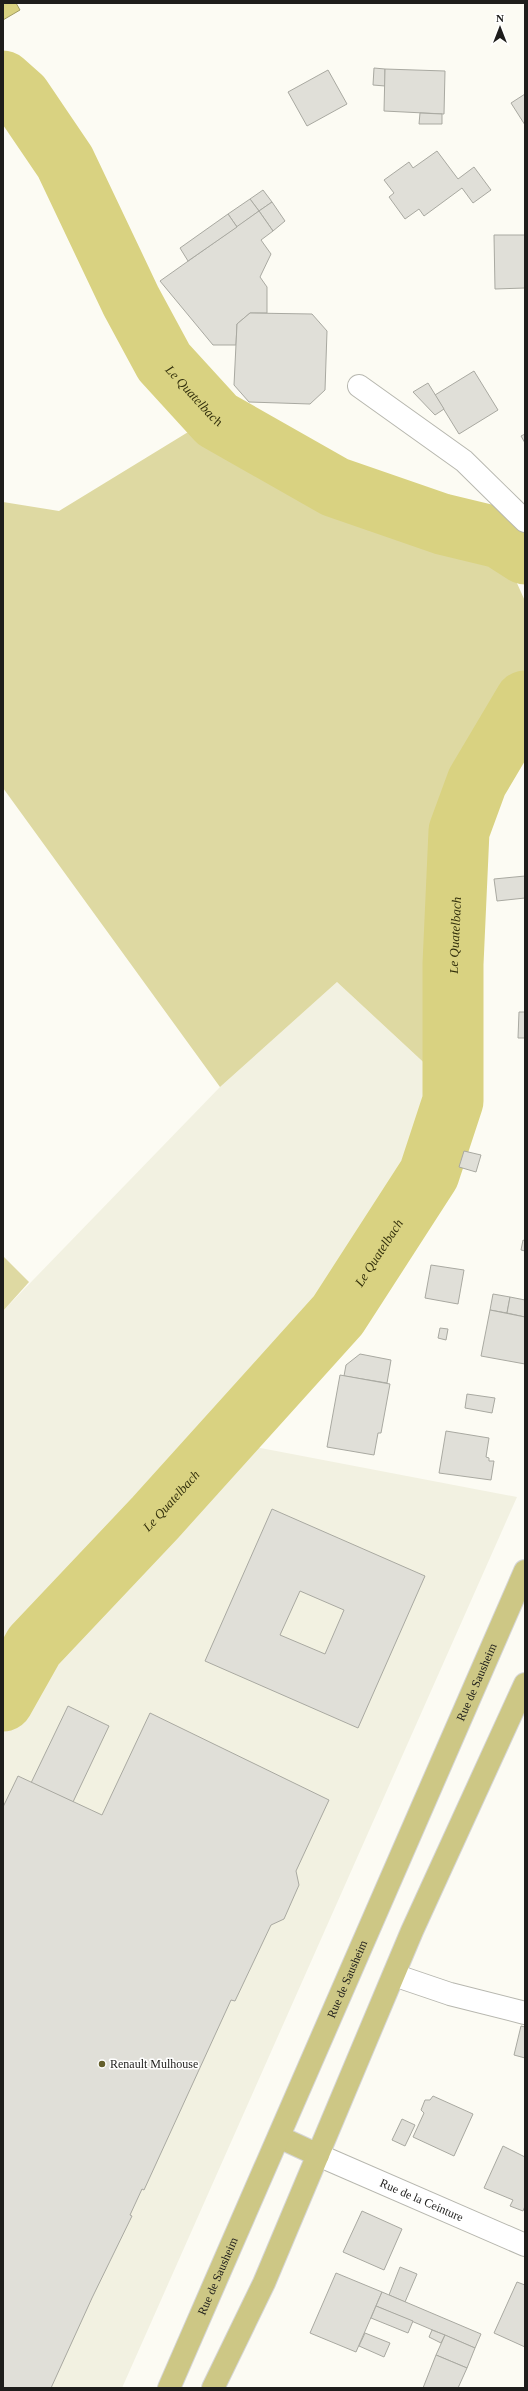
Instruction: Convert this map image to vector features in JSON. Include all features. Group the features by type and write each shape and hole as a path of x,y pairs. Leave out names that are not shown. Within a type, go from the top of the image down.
{"main road":[{"name":"Rue de Sausheim","path":"169,2388 525,1571"},
{"path":"213,2388 264,2283 394,1975 525,1684"},
{"path":"279,2137 318,2155"}],"street":[{"path":"359,386 464,461 525,521"},
{"path":"394,1975 450,1994 525,2013"},
{"name":"Rue de la Ceinture","path":"318,2155 525,2245"}],"shaded area":[{"path":"3,3 16,3 20,10 3,20"},
{"path":"198,426 331,498 512,572 525,601 525,675 442,824 448,1085 337,982 220,1087 3,788 3,502 59,511"},
{"path":"337,982 448,1085 245,1445 517,1497 122,2388 3,2388 3,1311 220,1087"},
{"path":"3,1256 29,1282 3,1311"}],"building":[{"path":"374,68 385,69 385,86 373,85"},
{"path":"385,69 445,71 444,114 384,111"},
{"path":"328,70 347,104 307,126 288,92"},
{"path":"525,94 525,125 511,103"},
{"path":"420,113 442,114 442,124 419,124"},
{"path":"437,151 458,179 474,167 491,190 473,203 462,188 424,216 419,209 405,219 389,197 394,193 384,180 409,162 413,168"},
{"path":"263,190 272,202 259,211 250,199"},
{"path":"250,199 259,211 237,227 228,214"},
{"path":"272,202 285,221 273,231 259,211"},
{"path":"259,211 273,231 261,240 271,254 260,277 267,287 267,313 250,313 237,324 236,345 213,345 160,281"},
{"path":"228,214 237,227 188,261 180,248"},
{"path":"494,235 525,235 525,288 495,289"},
{"path":"250,313 312,314 327,331 325,390 310,404 249,402 234,385 237,324"},
{"path":"474,371 498,410 459,434 435,395"},
{"path":"428,383 444,409 435,415 413,392"},
{"path":"525,434 525,443 521,436"},
{"path":"525,876 525,898 497,901 494,879"},
{"path":"519,1012 525,1012 525,1038 518,1038"},
{"path":"464,1151 481,1155 476,1172 459,1167"},
{"path":"523,1240 525,1241 525,1251 521,1250"},
{"path":"431,1265 464,1270 458,1304 425,1298"},
{"path":"493,1294 510,1297 507,1313 490,1310"},
{"path":"510,1297 525,1300 525,1317 507,1313"},
{"path":"490,1310 525,1317 525,1364 481,1356"},
{"path":"440,1328 448,1329 446,1340 438,1338"},
{"path":"360,1354 391,1360 387,1383 344,1376 346,1365"},
{"path":"340,1375 390,1384 381,1433 378,1433 374,1455 327,1447"},
{"path":"467,1394 495,1398 492,1413 465,1408"},
{"path":"446,1431 489,1438 486,1457 489,1458 489,1461 494,1461 491,1480 439,1473"},
{"path":"272,1509 425,1576 358,1728 205,1661","holes":["300,1591 344,1610 325,1654 280,1635"]},
{"path":"68,1706 109,1726 73,1802 31,1783"},
{"name":"Renault Mulhouse","path":"150,1713 329,1800 296,1871 299,1885 284,1919 271,1925 235,2001 231,2000 51,2388 3,2388 3,1807 18,1776 102,1815"},
{"path":"521,2026 525,2027 525,2058 514,2055"},
{"path":"433,2096 473,2114 454,2156 413,2137 424,2113 421,2110 425,2100 430,2100"},
{"path":"402,2119 415,2125 405,2146 392,2140"},
{"path":"503,2146 525,2157 525,2206 523,2211 510,2206 513,2200 484,2188"},
{"path":"362,2211 402,2229 384,2270 343,2252"},
{"path":"400,2267 417,2274 405,2302 389,2295"},
{"path":"336,2273 382,2292 356,2352 310,2333"},
{"path":"517,2282 525,2285 525,2347 494,2333"},
{"path":"382,2292 481,2334 475,2348 376,2306"},
{"path":"376,2306 413,2321 408,2333 371,2318"},
{"path":"432,2330 445,2335 441,2343 429,2337"},
{"path":"365,2333 390,2343 384,2357 359,2346"},
{"path":"445,2335 475,2348 467,2368 436,2355"},
{"path":"436,2355 467,2368 458,2388 423,2388"}],"waterway":[{"name":"Le Quatelbach","path":"3,81 21,97 65,162 131,301 164,362 217,420 335,487 442,524 500,538 525,554"},
{"name":"Le Quatelbach","path":"3,1701 34,1646 155,1518 338,1315 429,1174 453,1101 453,964 459,831 477,782 525,701"}],"place":[{"name":"Renault Mulhouse","path":"102,2064"}]}
